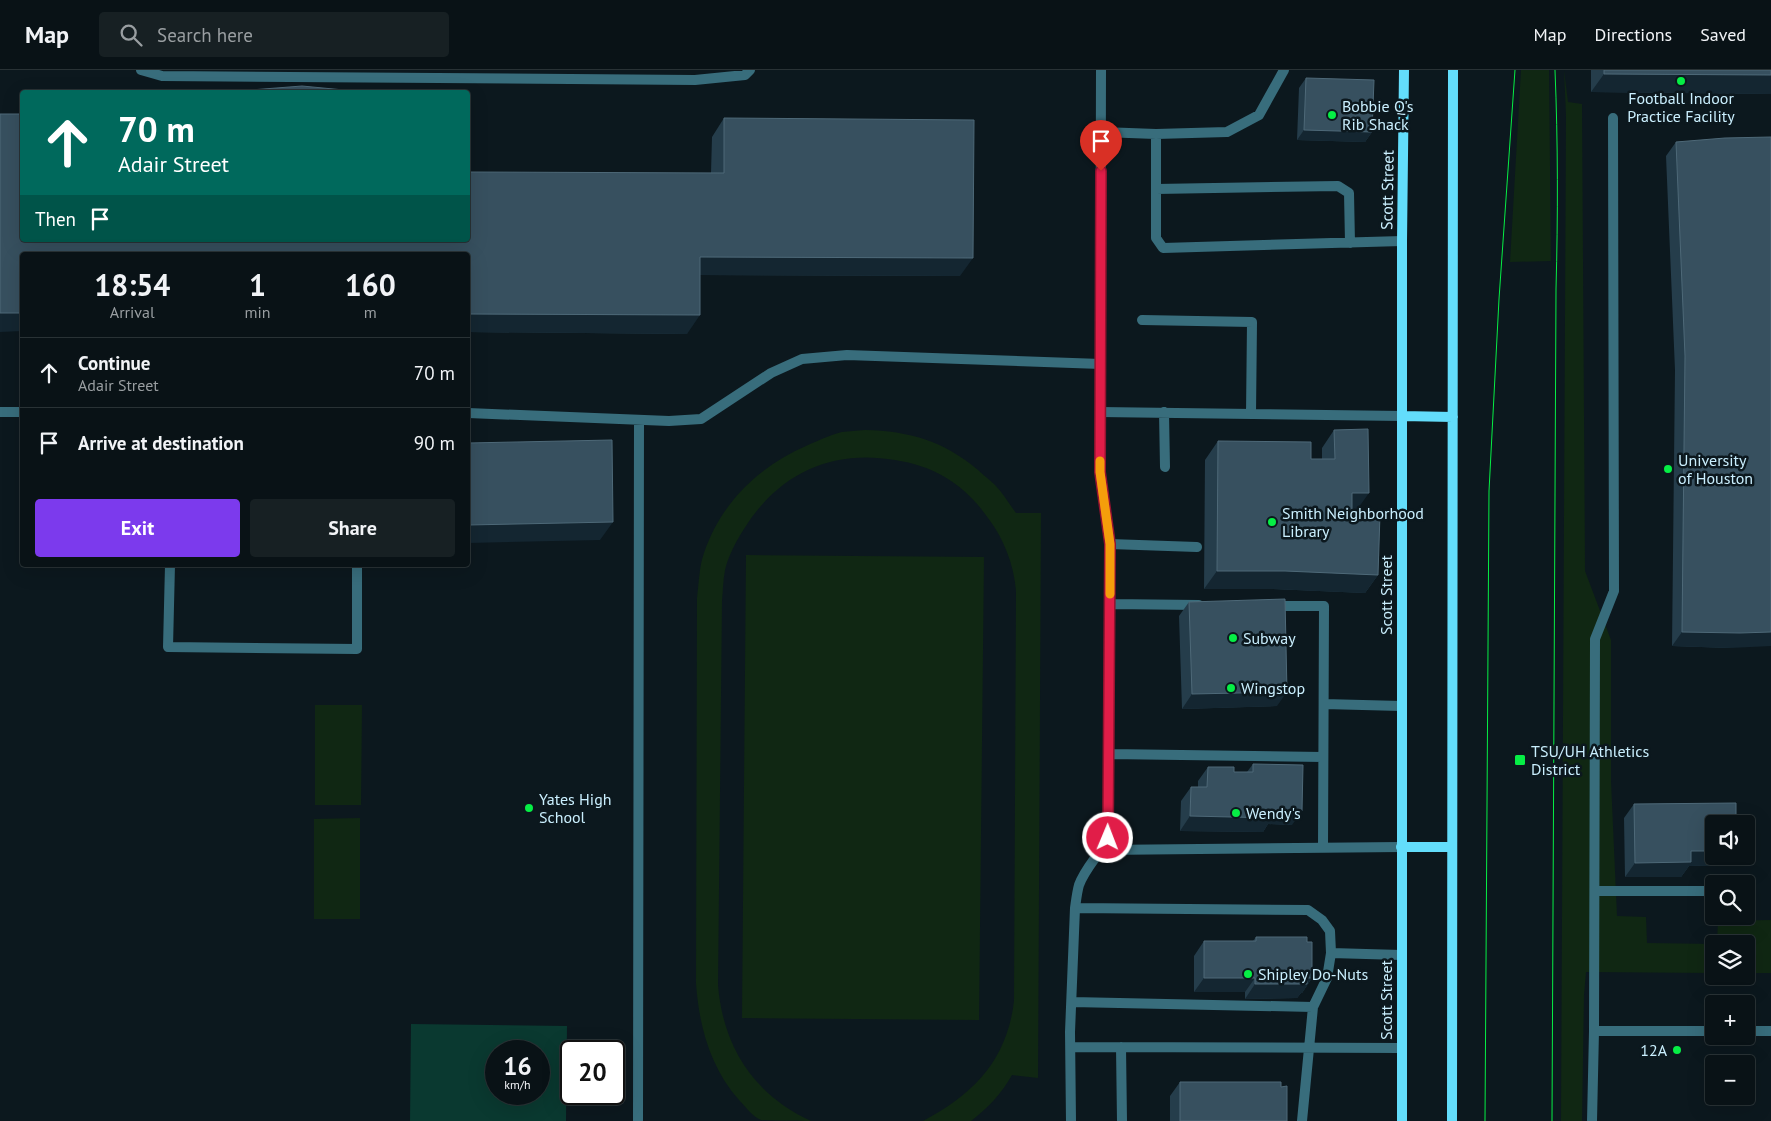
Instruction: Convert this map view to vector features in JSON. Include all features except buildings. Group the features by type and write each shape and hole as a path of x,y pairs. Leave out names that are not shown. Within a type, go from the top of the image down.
{"main road":[{"name":"Scott Street","path":"1402,1121 1401,706 1404,70"},
{"path":"1452,1121 1453,70"},
{"path":"1402,416 1453,417"},
{"path":"1401,846 1452,847"}],"street":[{"path":"141,70 162,76 695,80 745,75 750,70"},
{"path":"1071,1121 1074,908 1080,885 1088,868 1102,850 1108,838 1110,544 1100,472 1101,70"},
{"path":"1102,132 1156,134 1227,132 1259,115 1284,70"},
{"path":"1592,1121 1595,891 1595,639 1614,591 1612,118"},
{"path":"1156,134 1156,238 1163,248 1402,241"},
{"path":"1156,189 1338,186 1349,192 1350,243"},
{"path":"1142,320 1252,322 1251,414"},
{"path":"470,413 669,421 701,419 771,373 802,359 847,355 1101,364"},
{"path":"0,412 20,412"},
{"path":"1100,412 1402,416"},
{"path":"1164,412 1165,467"},
{"path":"638,1121 639,420"},
{"path":"1110,544 1197,547"},
{"path":"170,567 168,647 357,648 357,567"},
{"path":"1110,604 1207,605"},
{"path":"1266,606 1324,606 1323,848"},
{"path":"1324,704 1401,706"},
{"path":"1109,754 1323,757"},
{"path":"1102,850 1401,846"},
{"path":"1595,891 1705,891"},
{"path":"1074,908 1308,910 1322,920 1330,931 1331,953 1327,978 1313,1007 1302,1121"},
{"path":"1331,953 1401,955"},
{"path":"1072,1002 1313,1007"},
{"path":"1594,1031 1705,1031"},
{"path":"1755,1031 1771,1031"},
{"path":"1071,1047 1401,1048"},
{"path":"1121,1047 1122,1121"}],"shaded area":[{"path":"1521,70 1549,70 1551,261 1510,262"},
{"path":"1564,70 1568,102 1582,104 1585,571 1611,640 1611,781 1617,916 1646,917 1647,943 1705,944 1705,973 1586,972 1582,1121 1561,1121 1566,115"},
{"path":"865,430 911,435 939,445 965,460 991,481 1001,491 1016,513 1041,513 1038,1078 1012,1075 994,1100 971,1121 923,1121 958,1099 985,1073 996,1058 1004,1041 1014,1001 1016,591 1007,553 999,535 988,518 979,506 959,487 936,472 910,463 872,458 849,458 828,462 808,470 790,480 773,493 744,529 728,560 724,574 722,601 718,985 721,1008 735,1048 745,1066 758,1083 773,1098 811,1121 761,1120 752,1114 720,1074 713,1060 700,1015 696,983 697,598 702,558 720,518 743,489 757,476 789,455 819,440 842,432"},
{"path":"746,555 984,557 979,1020 742,1018"},
{"path":"315,705 362,705 361,805 315,805"},
{"path":"360,818 360,919 314,919 314,819"},
{"path":"1755,920 1771,920 1771,973 1755,973 1755,935 1717,935 1718,925 1755,925"},
{"path":"411,1024 567,1026 567,1040 560,1040 560,1105 566,1105 566,1121 410,1121"}],"tram line":[{"path":"1485,1121 1489,491 1499,299 1515,70"},
{"path":"1552,1121 1557,207 1555,70"}],"slow traffic":[{"path":"1100,461 1110,544 1110,594"}],"place":[{"name":"Football Indoor Practice Facility","path":"1681,81"},
{"name":"Bobbie Q's Rib Shack","path":"1332,115"},
{"name":"University of Houston","path":"1668,469"},
{"name":"Smith Neighborhood Library","path":"1272,522"},
{"name":"Subway","path":"1233,638"},
{"name":"Wingstop","path":"1231,688"},
{"name":"TSU/UH Athletics District","path":"1520,760"},
{"name":"Yates High School","path":"529,808"},
{"name":"Wendy's","path":"1236,813"},
{"name":"Shipley Do-Nuts","path":"1248,974"},
{"name":"12A","path":"1677,1050"}],"route":[{"path":"1101,171 1100,472 1110,544 1108,838"}]}
